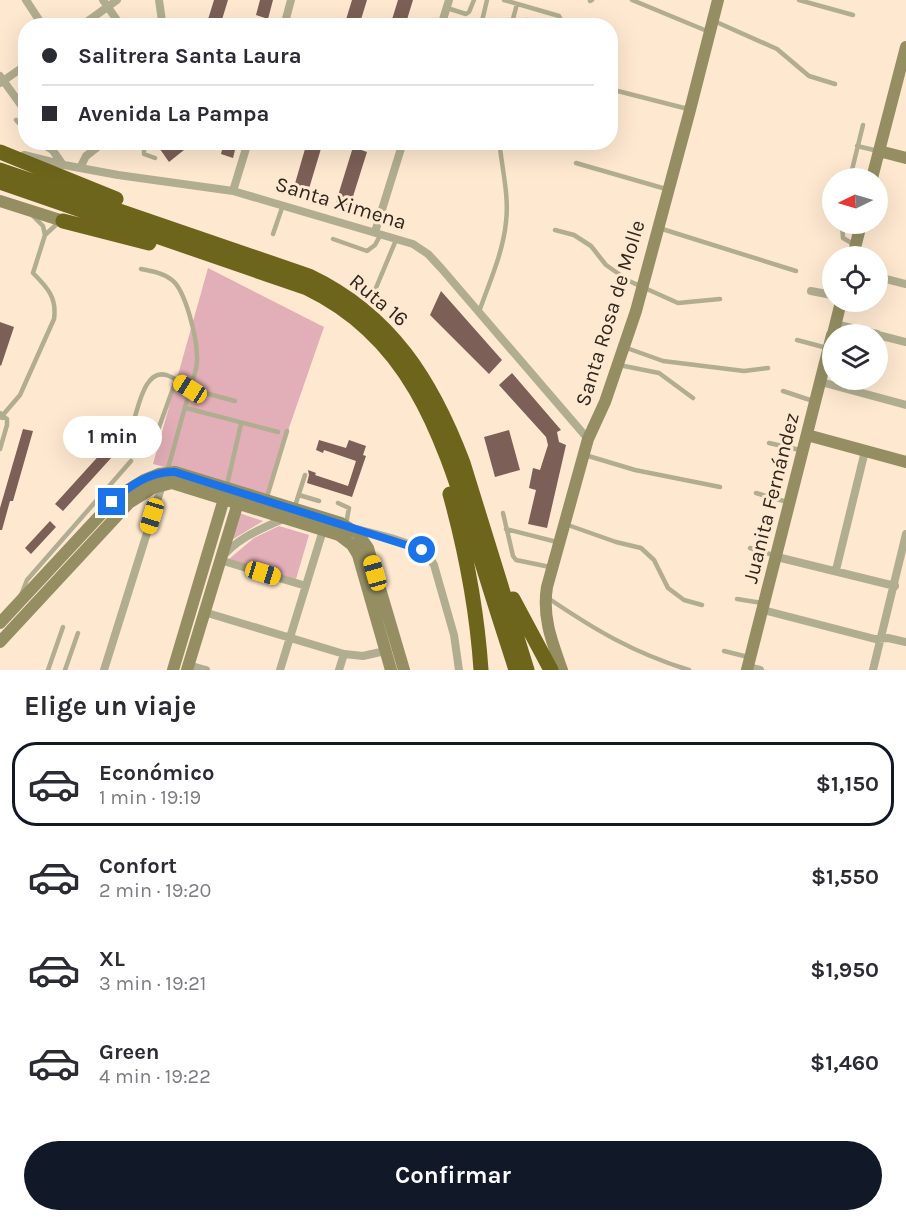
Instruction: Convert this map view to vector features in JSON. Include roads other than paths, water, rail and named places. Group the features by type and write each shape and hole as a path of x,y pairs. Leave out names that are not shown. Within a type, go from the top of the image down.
{"highway":[{"path":"0,151 280,265"},
{"name":"Ruta 16","path":"0,170 309,276 345,295 383,326 407,354 428,385 451,432 528,670"},
{"name":"Ruta 16","path":"0,182 293,282 332,301 352,314 375,334 413,383 432,419 448,458 516,670"},
{"path":"63,221 216,257"},
{"path":"413,383 439,456 460,530 474,602 481,670"},
{"path":"483,527 519,611 551,670"}],"street":[{"path":"26,0 38,18"},
{"path":"89,18 105,3 117,0"},
{"path":"159,0 162,18"},
{"path":"286,18 291,0"},
{"name":"Santa Rosa de Molle","path":"562,670 546,622 546,596 588,439 619,365 669,190 717,0"},
{"path":"105,3 115,18"},
{"path":"875,168 899,93 906,46"},
{"path":"18,70 1,80 18,102"},
{"path":"80,168 86,156 94,150"},
{"path":"233,191 246,150"},
{"path":"378,233 401,150"},
{"name":"Santa Ximena","path":"0,151 80,168 233,191 413,244 428,254 588,439"},
{"path":"879,151 906,158"},
{"path":"54,152 64,165"},
{"path":"0,201 63,221"},
{"path":"888,280 906,284"},
{"path":"811,291 822,293"},
{"path":"888,337 906,342"},
{"name":"Juanita Fernández","path":"751,666 822,378"},
{"path":"821,382 906,405"},
{"path":"807,435 906,462"},
{"path":"836,570 865,451"},
{"path":"0,623 118,496 137,483 164,479 180,473 226,494 325,524 348,526 415,546 429,556 434,564 454,635 459,670"},
{"path":"0,642 129,503 164,479"},
{"path":"104,670 164,479"},
{"path":"173,670 226,494"},
{"path":"239,497 266,500 290,513"},
{"path":"206,670 187,667 239,497"},
{"path":"220,560 231,547 245,537 290,513"},
{"path":"280,670 325,524"},
{"path":"325,524 355,549 391,670"},
{"path":"348,526 362,538 368,548 404,670"},
{"path":"873,670 895,586 902,572 906,534"},
{"path":"777,557 895,586"},
{"path":"220,560 306,586"},
{"path":"764,607 875,639 906,642"},
{"path":"204,612 344,654 363,656 385,651"},
{"path":"339,670 344,654"}],"lane":[{"path":"448,4 466,14 470,12 474,0"},
{"path":"483,18 488,0"},
{"path":"504,0 560,18"},
{"path":"632,0 777,49 809,76 835,84"},
{"path":"799,0 853,15"},
{"path":"513,18 517,4"},
{"path":"540,18 542,11"},
{"path":"618,90 690,110"},
{"path":"852,168 863,125"},
{"path":"857,146 879,151"},
{"path":"48,150 54,152"},
{"path":"144,150 144,154 155,158"},
{"path":"479,312 503,241 506,221 506,188 500,150"},
{"path":"576,163 669,190"},
{"path":"273,234 284,205"},
{"path":"26,209 43,226 45,234"},
{"path":"0,449 7,425 7,419 1,416 20,395 54,319 56,309 54,299 49,289 33,273 45,234 54,225 63,221"},
{"path":"657,228 796,271"},
{"path":"555,230 574,235 591,246 606,264 641,287 678,303 720,299"},
{"path":"333,239 367,251 375,245 378,233"},
{"path":"373,295 396,238"},
{"path":"141,269 154,271 172,280 185,299 197,356 186,408 164,479"},
{"path":"797,340 822,347"},
{"path":"624,347 663,361 744,371 768,368"},
{"path":"619,365 659,373 693,398"},
{"path":"176,380 158,430 154,432 137,429 134,420 150,380 157,375 168,375 176,380 190,389 236,401"},
{"path":"783,391 816,401"},
{"path":"186,408 278,432"},
{"path":"226,494 241,424"},
{"path":"266,500 287,431"},
{"path":"769,443 803,451"},
{"path":"583,455 635,470 720,487"},
{"path":"17,605 27,580 131,461"},
{"path":"290,513 305,475"},
{"path":"756,493 790,503"},
{"path":"299,495 319,501"},
{"path":"338,502 349,508 348,526"},
{"path":"503,513 513,556 516,560 553,568"},
{"path":"564,524 641,548 654,560 668,588 684,600 702,605"},
{"path":"506,529 559,543"},
{"path":"750,548 777,557"},
{"path":"546,596 592,628 654,659 689,670"},
{"path":"737,599 764,607"},
{"path":"48,670 63,627"},
{"path":"65,670 78,633"},
{"path":"724,651 751,666"}]}
